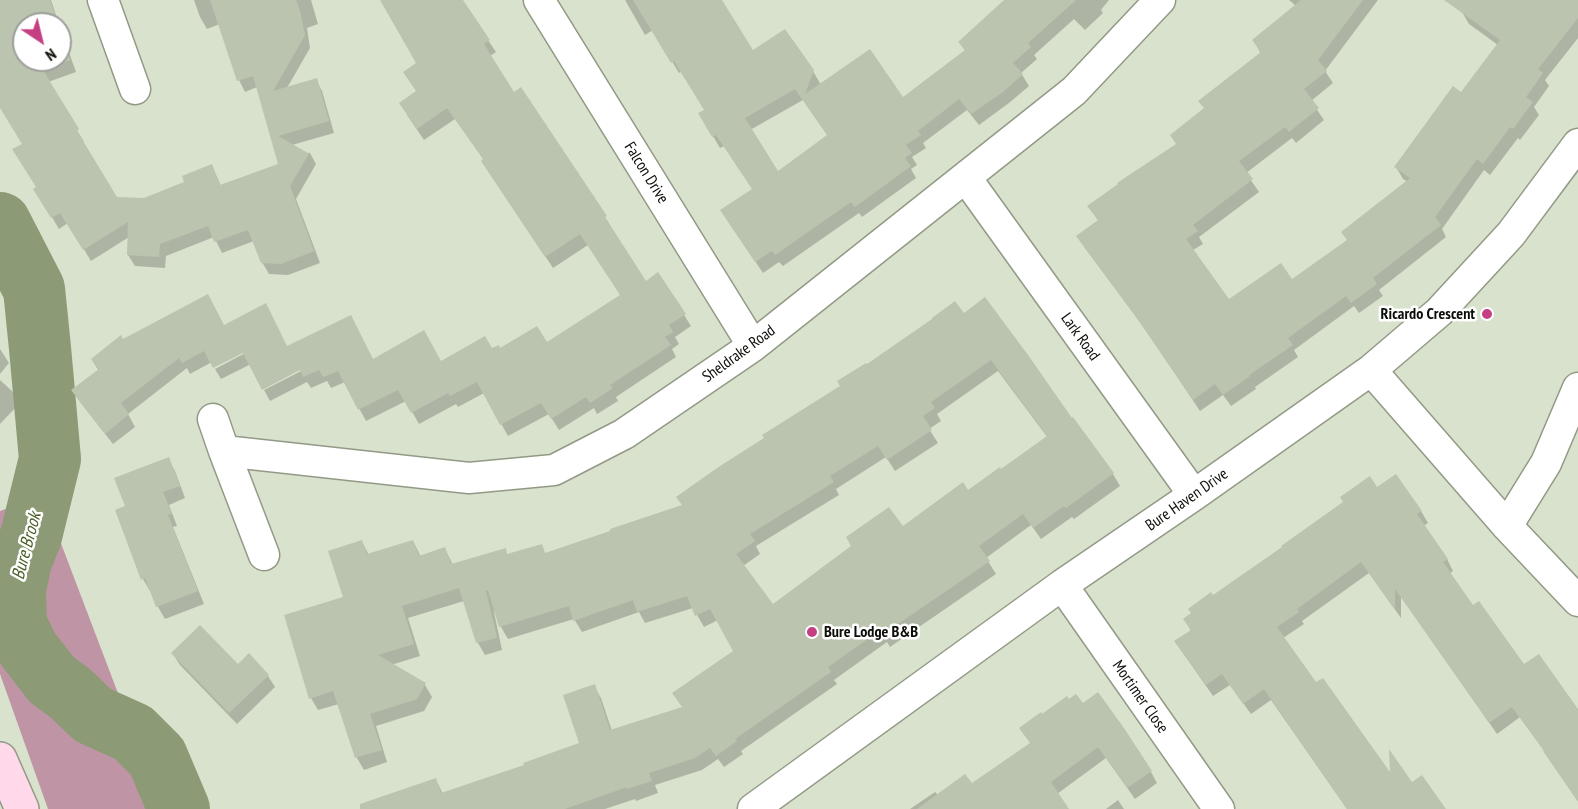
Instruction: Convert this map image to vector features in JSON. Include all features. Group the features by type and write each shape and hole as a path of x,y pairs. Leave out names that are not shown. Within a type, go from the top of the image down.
{"street":[{"path":"103,0 135,89"},
{"name":"Falcon Drive","path":"539,0 753,346"},
{"name":"Sheldrake Road","path":"224,451 469,478 554,470 624,434 753,346 1074,92 1160,0"},
{"name":"Bure Haven Drive","path":"753,809 1062,585 1371,370 1439,312 1463,286 1510,234 1578,144"},
{"name":"Lark Road","path":"966,178 1194,495"},
{"path":"1371,370 1506,526 1578,602"},
{"path":"1506,526 1546,463 1578,388"},
{"path":"213,418 264,555"},
{"name":"Mortimer Close","path":"1062,585 1219,809"},
{"path":"0,759 21,809"}],"shaded area":[{"path":"43,496 162,809 48,809 0,674 0,511"}],"building":[{"path":"0,0 50,0 54,12 12,12 12,72 44,72 117,197 144,198 184,182 182,176 212,164 220,185 278,164 253,76 237,81 210,0 296,0 305,35 273,91 317,78 329,121 278,136 310,152 290,186 314,251 281,264 261,263 248,230 214,242 208,226 160,244 159,257 127,255 128,222 83,250 60,213 51,218 33,189 36,187 12,149 22,144 0,108"},
{"path":"380,0 463,0 490,40 484,44 514,92 521,87 607,216 605,217 646,281 658,272 686,314 669,325 673,332 665,337 671,345 610,385 613,388 590,403 586,397 551,419 541,403 500,425 477,382 450,396 448,393 411,413 398,390 358,410 338,371 323,377 319,370 303,377 300,370 262,390 243,353 213,368 204,351 182,363 179,358 121,403 129,414 105,434 71,390 99,369 91,359 121,335 123,339 208,294 224,325 266,303 287,346 351,315 373,359 424,330 441,361 485,336 492,348 499,345 500,348 537,326 547,342 620,295 580,234 545,257 481,161 483,159 447,108 417,129 399,103 416,91 403,72 416,63"},
{"path":"633,0 722,0 753,50 785,29 814,70 805,94 870,49 903,97 965,50 958,42 1004,0 1076,0 1028,43 1031,47 1013,63 1023,74 1003,92 971,114 959,99 918,131 921,135 906,145 912,153 905,158 911,166 855,207 851,202 775,255 772,251 755,262 720,210 752,189 716,135 712,137 698,113 704,110 674,61 671,63","holes":["795,89 827,135 778,171 745,118"]},
{"path":"1301,0 1363,0 1318,60 1327,71 1304,89 1319,108 1289,132 1285,127 1239,161 1253,179 1193,225 1198,231 1186,239 1229,299 1281,263 1292,279 1347,240 1341,232 1410,178 1394,167 1453,86 1461,92 1500,40 1444,0 1578,0 1578,18 1538,69 1543,73 1526,97 1533,102 1513,129 1510,127 1483,164 1477,159 1435,217 1441,225 1373,278 1377,284 1351,303 1346,296 1288,338 1293,345 1250,376 1223,395 1215,384 1193,400 1136,317 1076,236 1098,220 1087,206 1176,144 1170,135 1204,108 1198,101 1261,52 1252,40"},
{"path":"985,297 1114,473 1066,508 1064,506 1033,528 1023,514 979,546 990,561 882,635 879,631 828,667 831,672 735,739 737,741 716,756 710,748 695,758 649,773 652,781 627,789 627,787 565,809 360,809 360,804 436,778 441,793 524,765 523,763 579,743 563,695 595,684 610,730 682,707 672,693 733,651 710,609 695,616 687,596 637,612 633,600 573,621 569,606 499,627 488,590 486,591 497,638 476,643 459,588 402,606 414,644 378,655 426,683 417,699 370,714 382,750 355,758 333,691 309,699 284,615 343,597 328,551 362,540 367,554 413,540 419,556 445,547 451,564 506,548 507,554 542,544 545,553 682,505 676,497 764,438 762,435 840,386 837,381 867,364 955,301 964,313","holes":["991,360 1047,436 968,490 963,482 903,526 889,507 846,537 851,546 773,604 736,554 755,541 750,534 834,482 830,476 878,446 887,460 932,430 923,416 935,408 931,402"]},
{"path":"169,457 180,486 163,492 172,514 168,515 198,591 156,607 145,578 141,580 115,510 125,506 114,478"},
{"path":"1396,474 1422,511 1417,514 1448,559 1443,562 1473,605 1479,601 1524,664 1539,654 1578,709 1578,802 1512,707 1489,723 1395,589 1395,610 1361,562 1297,609 1299,612 1277,627 1316,682 1323,678 1390,772 1389,749 1412,782 1422,775 1446,809 1347,809 1264,689 1243,704 1222,674 1206,685 1174,641 1191,630 1183,619 1191,613 1188,609 1211,592 1213,595 1282,547 1343,502 1340,497 1370,476 1377,487"},
{"path":"200,625 238,664 249,653 269,675 229,713 171,653"},
{"path":"1098,692 1152,771 1127,788 1098,747 1051,782 1069,809 917,809 965,774 972,783 1030,743 1019,728 1041,712 1042,714 1067,696 1069,699 1076,694 1083,703"}],"waterway":[{"name":"Bure Brook","path":"0,223 34,289 50,459 15,590 16,624 28,649 52,680 93,715 133,733 157,757 179,809"}],"place":[{"name":"Ricardo Crescent","path":"1487,314"},
{"name":"Bure Lodge B&B","path":"812,632"}]}
